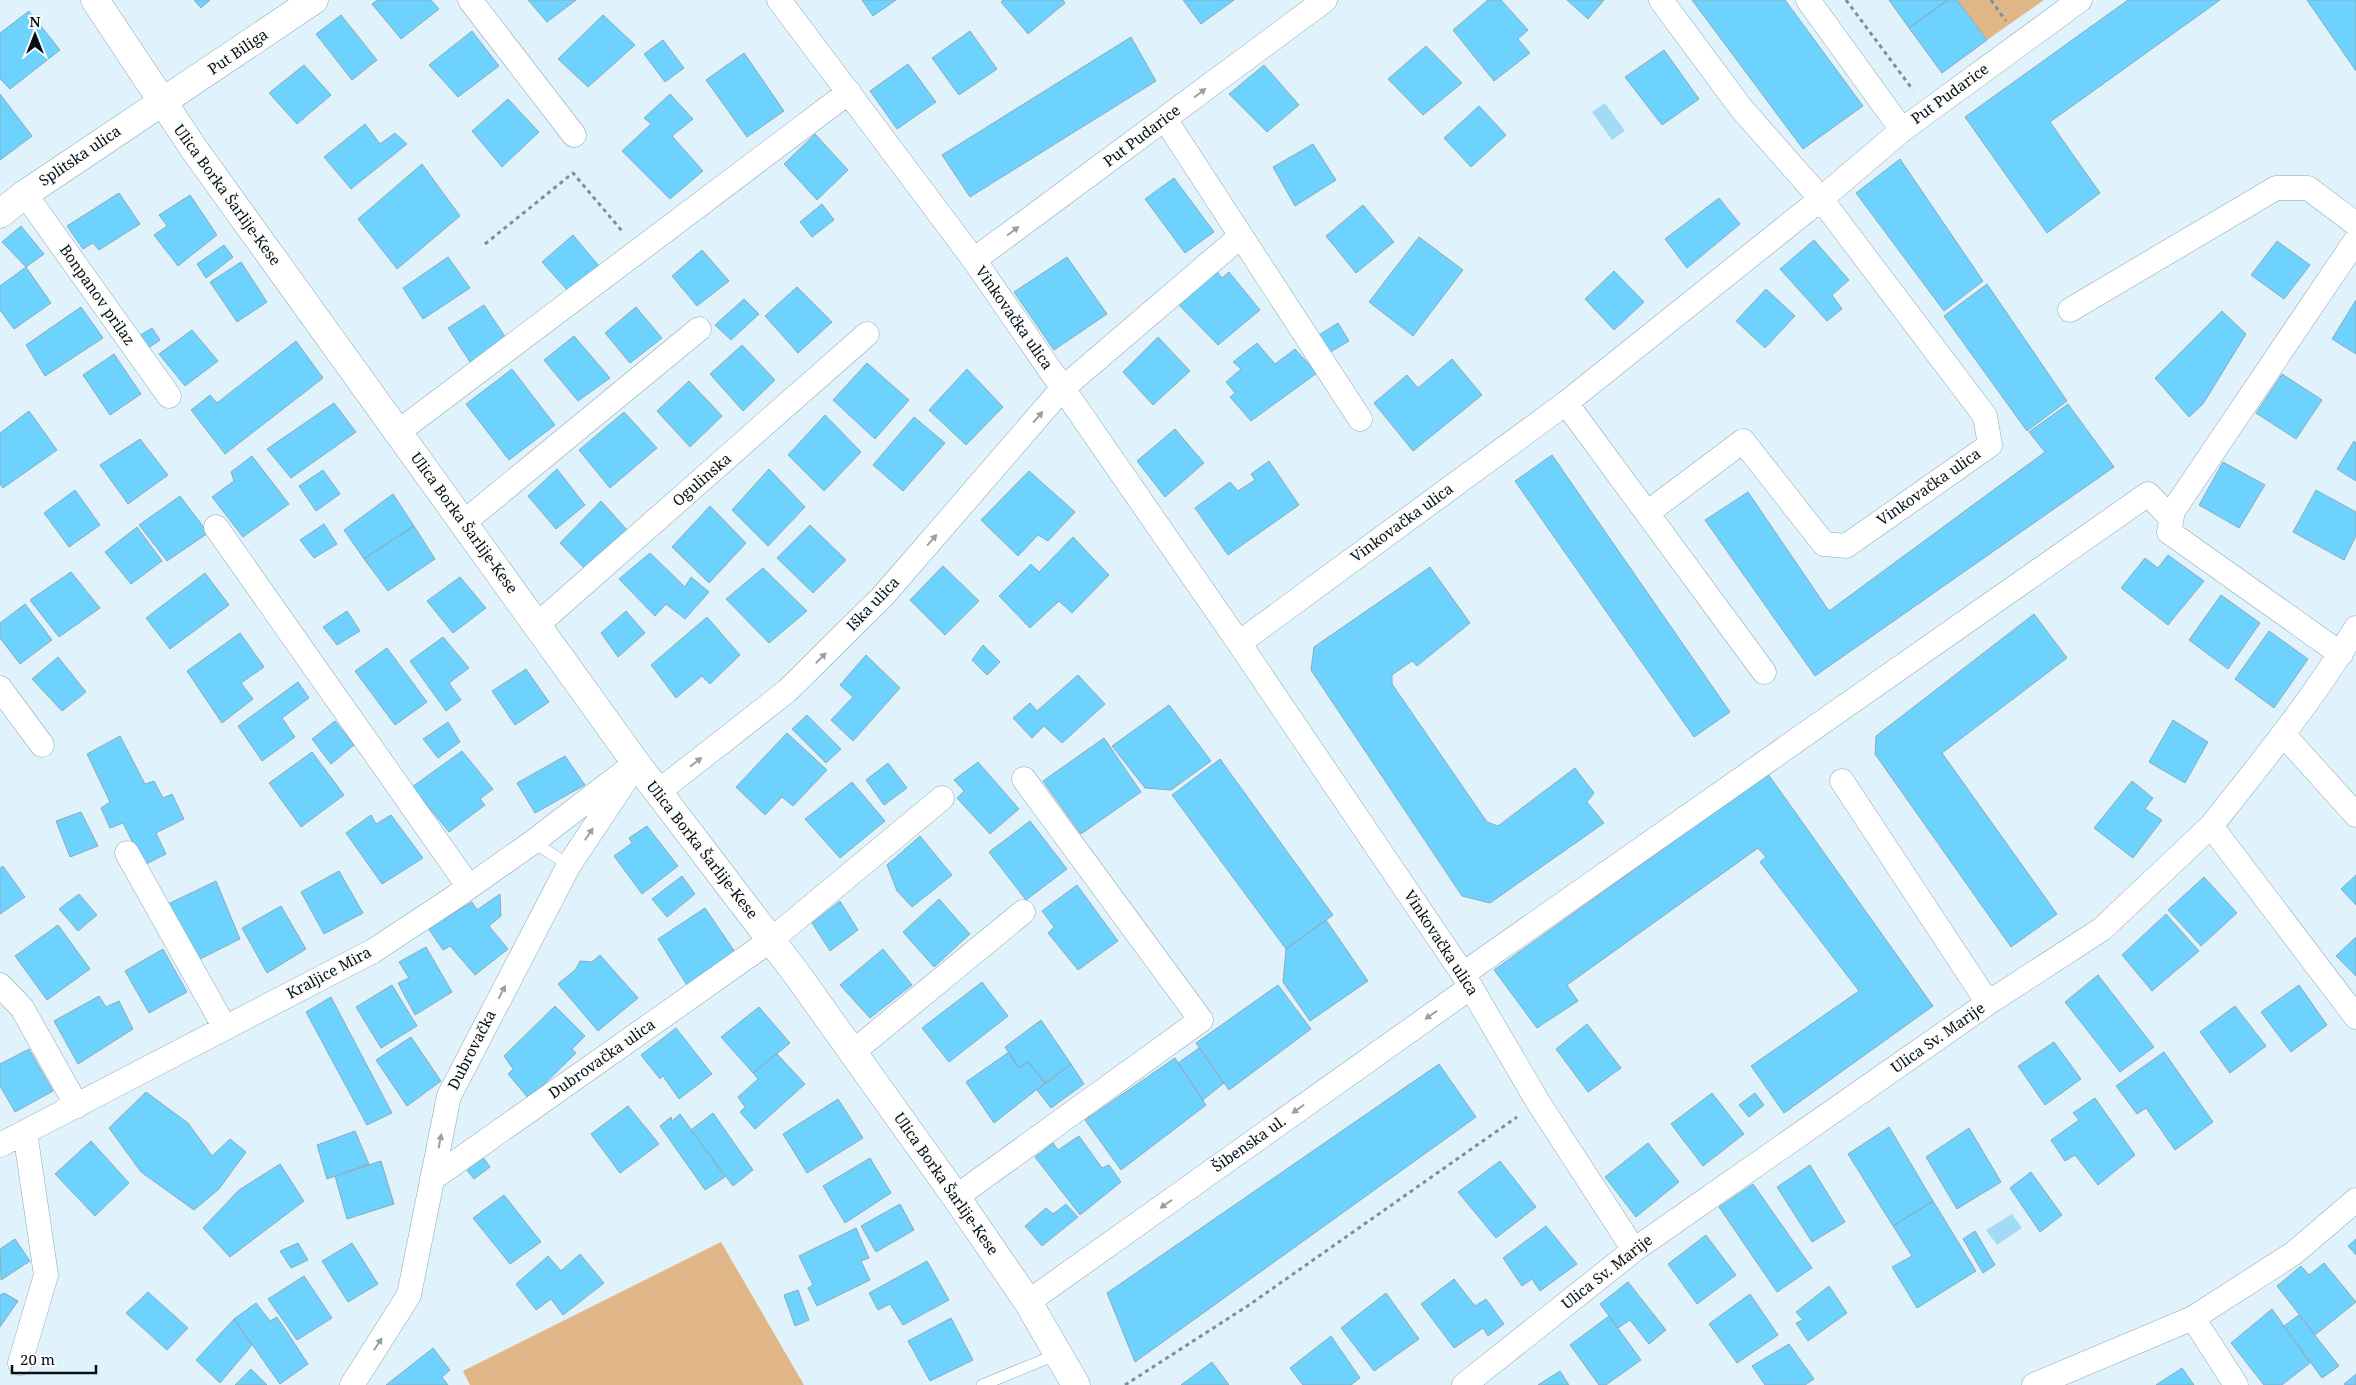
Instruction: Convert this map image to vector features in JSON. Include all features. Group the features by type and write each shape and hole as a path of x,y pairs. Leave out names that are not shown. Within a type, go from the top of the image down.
{"street":[{"name":"Ulica Borka Šarlije-Kese","path":"95,0 162,103 463,523 636,763 771,940 853,1052 956,1197 1028,1302 1076,1385"},
{"name":"Put Biliga","path":"162,103 314,0"},
{"path":"470,0 574,135"},
{"name":"Vinkovačka ulica","path":"779,0 974,260 1239,643 1467,981 1538,1102 1634,1250"},
{"path":"1661,0 1741,108 1821,199"},
{"name":"Put Pudarice","path":"1808,0 1902,130 2080,0"},
{"name":"Put Pudarice","path":"974,260 1165,119 1313,3"},
{"path":"398,432 849,92"},
{"name":"Splitska ulica","path":"0,214 25,194 162,103"},
{"path":"1165,119 1360,419"},
{"name":"Vinkovačka ulica","path":"1239,643 1566,403 1821,199 1902,130"},
{"path":"2070,310 2276,188 2308,188 2356,224"},
{"name":"Bonpanov prilaz","path":"25,194 169,396"},
{"name":"Vinkovačka ulica","path":"1647,513 1743,441 1824,544 1846,546 1990,445 1985,416 1821,199"},
{"name":"Iška ulica","path":"658,792 787,692 883,596 1062,388 1241,236"},
{"path":"2341,654 2169,532 2173,512 2356,240"},
{"path":"463,523 700,329"},
{"name":"Ogulinska","path":"537,625 867,334"},
{"path":"1566,403 1764,672"},
{"name":"Šibenska ul.","path":"1028,1302 1467,981 2148,494 2171,518"},
{"path":"216,527 469,887"},
{"name":"Ulica Sv. Marije","path":"1464,1385 1634,1250 1988,1003 2102,929 2211,826 2283,734 2341,654 2356,628"},
{"path":"0,688 42,745"},
{"path":"2283,734 2356,816"},
{"name":"Kraljice Mira","path":"0,1145 373,951 533,842 636,763"},
{"name":"Dubrovačka","path":"352,1385 409,1295 449,1096 568,865 636,763"},
{"path":"956,1197 1201,1020 1024,779"},
{"path":"1842,781 1988,1003"},
{"path":"771,940 942,798"},
{"path":"2211,826 2356,1017"},
{"path":"127,853 225,1028"},
{"path":"853,1052 1023,912"},
{"name":"Dubrovačka ulica","path":"432,1178 771,940"},
{"path":"0,985 22,1008 76,1106"},
{"path":"20,1363 46,1275 25,1132"},
{"path":"2034,1385 2193,1318 2294,1253 2356,1200"},
{"path":"2193,1318 2236,1385"}],"lane":[{"path":"533,842 568,865"},
{"path":"982,1385 1058,1354"},
{"path":"1007,1374 1013,1385"}],"path":[{"path":"1846,0 1928,110"},
{"path":"485,244 572,173 639,250"},
{"path":"1126,1385 1249,1305 1538,1102"}],"shaded area":[{"path":"1957,0 2044,0 1987,40"},
{"path":"721,1242 804,1385 470,1385 463,1371"}],"water":[{"path":"1605,103 1625,131 1612,140 1592,112"},
{"path":"2012,1214 2022,1228 1997,1245 1986,1230"}],"building":[{"path":"194,0 210,0 201,8"},
{"path":"377,0 431,0 439,9 401,39 372,4"},
{"path":"528,0 576,0 547,22"},
{"path":"862,0 896,0 873,16"},
{"path":"1003,0 1063,0 1065,3 1028,34 1001,2"},
{"path":"1183,0 1234,0 1201,24"},
{"path":"1488,0 1501,0 1528,30 1518,39 1530,53 1494,81 1453,30"},
{"path":"1567,0 1604,0 1588,19"},
{"path":"1692,0 1785,0 1863,106 1803,149"},
{"path":"1889,0 1948,0 1909,28"},
{"path":"1948,0 1957,0 1987,40 1942,73 1909,28"},
{"path":"2128,0 2220,0 2050,122 2100,193 2047,233 1965,117"},
{"path":"2307,0 2356,0 2356,71"},
{"path":"29,11 60,50 10,89 0,79 0,33"},
{"path":"341,15 377,60 352,80 316,34"},
{"path":"603,15 635,45 588,87 558,59"},
{"path":"472,31 499,66 458,97 429,65"},
{"path":"970,31 997,69 959,95 932,58"},
{"path":"1131,37 1156,81 970,197 942,155"},
{"path":"663,40 684,68 665,82 644,54"},
{"path":"1426,46 1462,83 1423,115 1388,79"},
{"path":"1664,50 1699,99 1662,125 1625,77"},
{"path":"744,53 784,111 747,137 706,80"},
{"path":"908,64 936,102 897,129 870,91"},
{"path":"304,65 331,95 297,124 269,93"},
{"path":"1264,65 1299,105 1267,132 1229,94"},
{"path":"0,94 32,136 0,160"},
{"path":"670,94 693,119 672,136 703,171 670,199 622,151 651,124 644,118"},
{"path":"508,99 539,132 502,167 472,131"},
{"path":"1479,106 1506,135 1471,167 1444,138"},
{"path":"365,124 380,144 395,133 407,144 351,189 324,157"},
{"path":"815,134 848,170 817,200 784,164"},
{"path":"1313,144 1336,180 1295,206 1273,167"},
{"path":"1900,159 1983,281 1944,311 1856,193"},
{"path":"422,164 460,216 397,269 358,219"},
{"path":"1174,178 1214,232 1185,253 1145,199"},
{"path":"119,193 140,224 99,250 93,243 83,249 67,226"},
{"path":"190,195 217,235 178,266 154,235 167,226 159,215"},
{"path":"1719,198 1740,224 1687,268 1665,239"},
{"path":"822,204 834,220 812,237 800,222"},
{"path":"1363,205 1394,242 1356,273 1326,236"},
{"path":"21,226 44,254 26,267 2,242"},
{"path":"573,235 599,266 568,291 542,262"},
{"path":"1419,237 1463,270 1413,336 1369,302"},
{"path":"1814,240 1849,280 1832,295 1842,309 1827,321 1780,269"},
{"path":"2277,241 2310,265 2284,299 2251,275"},
{"path":"224,245 233,257 206,278 197,264"},
{"path":"702,250 729,281 697,306 672,276"},
{"path":"448,257 470,288 423,319 403,288"},
{"path":"1067,257 1107,314 1054,350 1014,292"},
{"path":"241,262 267,302 237,322 210,282"},
{"path":"26,267 51,303 14,329 0,310 0,286"},
{"path":"1214,268 1222,278 1229,272 1260,310 1218,345 1176,302"},
{"path":"1614,271 1644,302 1614,330 1585,299"},
{"path":"1987,284 2067,401 2027,431 1944,316"},
{"path":"797,287 832,322 798,353 765,316"},
{"path":"1766,289 1795,316 1765,348 1736,321"},
{"path":"744,299 759,314 731,340 715,325"},
{"path":"2356,300 2356,354 2332,339"},
{"path":"484,305 508,341 472,365 448,328"},
{"path":"81,307 103,338 45,376 26,345"},
{"path":"636,307 662,338 630,363 605,333"},
{"path":"2222,311 2246,334 2203,404 2189,417 2155,378"},
{"path":"1338,323 1349,341 1327,354 1317,336"},
{"path":"152,328 160,340 147,349 137,337"},
{"path":"192,330 218,361 185,386 159,354"},
{"path":"574,336 610,378 578,401 544,360"},
{"path":"1158,337 1190,371 1153,405 1123,372"},
{"path":"296,341 323,378 225,454 191,410 210,395 217,403"},
{"path":"1257,343 1275,364 1295,349 1317,373 1251,421 1230,397 1235,393 1226,382 1241,369 1233,362"},
{"path":"742,345 775,380 743,411 710,374"},
{"path":"114,354 141,394 110,415 83,375"},
{"path":"1452,359 1482,395 1413,451 1374,403 1407,375 1418,388"},
{"path":"867,363 909,400 875,439 833,400"},
{"path":"512,369 555,425 509,460 466,404"},
{"path":"967,369 1003,407 966,445 929,410"},
{"path":"2282,374 2322,400 2296,439 2256,413"},
{"path":"689,381 722,416 690,447 657,411"},
{"path":"334,403 356,432 291,478 267,449"},
{"path":"2068,404 2114,467 1815,676 1705,520 1748,492 1829,611 2045,452 2029,432"},
{"path":"29,411 57,450 3,488 0,484 0,433"},
{"path":"624,412 657,448 610,488 579,450"},
{"path":"825,415 861,452 824,491 788,455"},
{"path":"914,417 945,443 903,491 873,465"},
{"path":"1175,429 1204,463 1165,497 1137,461"},
{"path":"140,439 168,475 128,504 100,465"},
{"path":"2354,441 2356,443 2356,481 2337,469"},
{"path":"1552,455 1730,712 1694,737 1515,481"},
{"path":"252,456 289,504 243,537 212,497 234,481 231,472"},
{"path":"1269,461 1299,505 1228,555 1195,508 1230,482 1238,491 1255,480 1251,474"},
{"path":"2223,462 2265,485 2239,528 2199,505"},
{"path":"557,469 585,505 556,529 528,496"},
{"path":"769,469 805,507 768,546 732,510"},
{"path":"323,470 340,494 316,511 299,486"},
{"path":"1029,471 1075,512 1048,541 1038,535 1018,556 981,520"},
{"path":"75,490 100,525 69,547 44,513"},
{"path":"2316,490 2356,512 2356,536 2344,560 2293,532"},
{"path":"393,494 414,526 364,559 344,530"},
{"path":"180,496 208,533 167,561 139,525"},
{"path":"601,501 629,532 587,571 560,543"},
{"path":"710,506 746,543 709,583 672,547"},
{"path":"324,524 337,544 314,558 300,540"},
{"path":"810,525 846,560 813,593 777,558"},
{"path":"414,526 435,559 388,591 364,559"},
{"path":"137,527 162,561 131,584 105,552"},
{"path":"1073,537 1109,575 1072,613 1059,601 1030,628 999,596 1031,564 1039,572"},
{"path":"650,553 685,587 691,577 709,592 685,619 666,604 655,616 619,579"},
{"path":"2168,555 2204,581 2168,625 2121,588 2145,558 2158,568"},
{"path":"943,566 979,601 945,635 910,600"},
{"path":"1430,567 1470,623 1417,666 1412,661 1392,675 1392,684 1487,822 1498,826 1575,768 1594,793 1587,802 1604,823 1490,903 1462,896 1311,670 1314,647"},
{"path":"763,568 807,611 769,643 726,599"},
{"path":"71,572 100,608 59,637 30,600"},
{"path":"205,573 229,605 170,649 146,618"},
{"path":"460,577 486,608 453,633 427,601"},
{"path":"2221,595 2260,623 2228,669 2189,640"},
{"path":"25,604 52,640 20,664 0,638 0,623"},
{"path":"347,611 360,631 337,645 323,627"},
{"path":"626,611 645,633 618,657 601,633"},
{"path":"2034,614 2067,658 1942,753 2057,914 2011,947 1875,754 1876,736"},
{"path":"707,617 740,655 710,684 702,676 676,698 651,665"},
{"path":"2269,631 2308,659 2274,708 2235,679"},
{"path":"240,633 264,667 241,683 253,699 222,723 187,671"},
{"path":"443,637 469,668 449,683 461,700 446,711 410,661"},
{"path":"983,645 1000,662 987,675 972,660"},
{"path":"387,648 427,702 395,725 355,671"},
{"path":"866,655 900,688 853,741 831,720 853,697 840,685"},
{"path":"58,657 86,692 62,711 32,679"},
{"path":"526,669 549,702 515,725 492,691"},
{"path":"1078,675 1105,704 1062,743 1044,726 1032,738 1013,718 1030,703 1037,711"},
{"path":"298,682 309,698 282,718 295,737 262,761 238,726"},
{"path":"1169,705 1211,761 1171,790 1145,788 1112,746"},
{"path":"807,715 841,749 826,763 792,729"},
{"path":"2173,720 2208,742 2185,783 2149,762"},
{"path":"335,721 354,745 331,764 312,739"},
{"path":"448,722 460,742 438,758 423,739"},
{"path":"787,733 827,770 793,806 782,797 765,815 736,787"},
{"path":"120,736 145,784 154,781 163,798 172,794 184,819 156,833 166,854 144,865 123,823 110,828 101,808 110,802 87,754"},
{"path":"1104,738 1141,792 1081,834 1043,781"},
{"path":"462,751 493,789 480,799 485,805 449,832 412,787"},
{"path":"312,752 344,795 301,827 269,783"},
{"path":"565,756 585,785 535,813 517,783"},
{"path":"1220,759 1333,915 1286,949 1172,795"},
{"path":"978,762 1019,809 990,834 957,798 964,791 954,780"},
{"path":"888,763 907,788 884,805 866,780"},
{"path":"1768,774 1933,1006 1784,1113 1751,1066 1859,991 1760,862 1766,857 1758,848 1567,985 1578,1001 1537,1028 1494,970"},
{"path":"2132,781 2153,798 2145,809 2162,820 2133,858 2094,828"},
{"path":"852,782 885,821 840,858 805,819"},
{"path":"81,812 98,846 70,857 56,821"},
{"path":"371,815 376,824 391,815 423,858 382,884 346,833"},
{"path":"1030,821 1067,869 1026,900 989,852"},
{"path":"647,826 678,866 642,894 614,856 632,843 629,838"},
{"path":"920,836 952,875 912,907 897,891 887,865"},
{"path":"3,866 25,897 0,914 0,868"},
{"path":"339,871 363,913 324,934 301,892"},
{"path":"2356,875 2356,905 2341,889"},
{"path":"682,876 695,894 667,917 652,899"},
{"path":"2204,877 2237,913 2201,946 2168,910"},
{"path":"216,881 240,939 196,961 168,904"},
{"path":"1077,885 1118,941 1078,970 1048,933 1054,927 1042,911"},
{"path":"79,894 97,915 78,931 59,909"},
{"path":"500,894 501,916 489,926 508,949 475,975 450,946 443,950 428,928 472,902 477,910"},
{"path":"939,899 970,934 934,967 903,932"},
{"path":"840,901 858,930 830,951 812,923"},
{"path":"281,906 306,949 267,973 242,928"},
{"path":"705,908 737,955 688,987 658,939"},
{"path":"2166,914 2199,951 2152,991 2122,955"},
{"path":"1326,920 1368,981 1310,1021 1283,982 1286,949"},
{"path":"58,925 90,969 47,1000 15,956"},
{"path":"2356,937 2356,976 2336,956"},
{"path":"426,947 452,992 415,1015 398,983 409,978 399,962"},
{"path":"163,949 187,992 149,1013 125,971"},
{"path":"883,949 912,985 870,1018 840,985"},
{"path":"600,955 638,998 598,1031 558,984 576,969 580,961 592,962"},
{"path":"2098,975 2154,1047 2120,1072 2065,1002"},
{"path":"982,982 1008,1016 949,1062 922,1028"},
{"path":"392,985 417,1026 381,1048 356,1007"},
{"path":"1278,985 1311,1029 1229,1090 1196,1043"},
{"path":"2299,985 2327,1025 2291,1052 2261,1012"},
{"path":"99,996 106,1007 119,1001 133,1029 78,1064 54,1021"},
{"path":"331,997 392,1113 367,1125 306,1012"},
{"path":"555,1006 585,1036 572,1049 576,1053 529,1099 508,1074 513,1069 504,1056"},
{"path":"2235,1006 2266,1046 2230,1073 2200,1032"},
{"path":"759,1007 790,1043 753,1073 721,1037"},
{"path":"1041,1020 1071,1064 1045,1083 1028,1062 1019,1068 1005,1047"},
{"path":"1587,1024 1621,1068 1588,1092 1556,1049"},
{"path":"676,1028 712,1074 679,1099 663,1076 660,1079 641,1055"},
{"path":"411,1037 441,1081 407,1106 376,1060"},
{"path":"2054,1042 2081,1079 2045,1105 2018,1066"},
{"path":"1199,1048 1224,1083 1203,1100 1178,1063"},
{"path":"29,1049 53,1091 15,1112 0,1086 0,1064"},
{"path":"1009,1052 1019,1068 1028,1062 1045,1083 994,1123 966,1082"},
{"path":"2164,1052 2213,1122 2175,1150 2146,1108 2137,1114 2116,1086"},
{"path":"777,1054 805,1084 755,1129 740,1112 745,1107 738,1097 758,1079 753,1073"},
{"path":"1175,1058 1206,1105 1121,1170 1085,1120"},
{"path":"1071,1064 1084,1084 1051,1108 1037,1090"},
{"path":"1439,1064 1476,1117 1135,1362 1107,1293"},
{"path":"146,1092 188,1123 212,1156 230,1139 246,1152 219,1189 194,1210 141,1172 109,1128"},
{"path":"1712,1093 1744,1134 1703,1166 1671,1124"},
{"path":"1755,1093 1764,1105 1749,1117 1739,1105"},
{"path":"2095,1098 2135,1155 2098,1185 2075,1155 2065,1161 2051,1140 2079,1120 2073,1113"},
{"path":"838,1099 863,1138 807,1173 783,1134"},
{"path":"628,1106 659,1144 620,1173 591,1134"},
{"path":"713,1113 753,1170 733,1186 691,1130"},
{"path":"680,1114 725,1177 705,1190 660,1126 671,1117 672,1121"},
{"path":"1889,1127 1933,1201 1893,1226 1848,1154"},
{"path":"1969,1128 2001,1182 1957,1209 1926,1157"},
{"path":"355,1131 369,1164 327,1179 317,1145"},
{"path":"1079,1136 1102,1168 1109,1165 1121,1182 1080,1215 1035,1157 1053,1143 1058,1150"},
{"path":"91,1141 129,1183 95,1216 55,1174"},
{"path":"1648,1143 1679,1182 1636,1217 1605,1177"},
{"path":"483,1157 490,1167 474,1179 466,1169"},
{"path":"870,1158 891,1193 845,1223 823,1186"},
{"path":"381,1161 394,1204 347,1219 335,1176"},
{"path":"1500,1161 1536,1207 1496,1238 1458,1192"},
{"path":"280,1164 304,1201 230,1257 203,1228 239,1190"},
{"path":"1810,1165 1845,1222 1812,1242 1777,1187"},
{"path":"2031,1172 2062,1215 2040,1232 2010,1188"},
{"path":"1753,1184 1812,1268 1777,1292 1719,1207"},
{"path":"504,1195 541,1242 510,1264 473,1218"},
{"path":"1933,1201 1976,1271 1917,1308 1892,1267 1912,1256 1893,1226"},
{"path":"900,1204 914,1230 876,1252 861,1226"},
{"path":"1066,1204 1078,1217 1042,1246 1025,1226 1046,1208 1053,1214"},
{"path":"1546,1226 1577,1264 1540,1291 1532,1279 1522,1286 1503,1258"},
{"path":"856,1228 869,1258 861,1261 870,1280 817,1306 808,1288 813,1285 799,1256"},
{"path":"1975,1231 1995,1265 1983,1273 1963,1239"},
{"path":"1706,1235 1736,1275 1697,1304 1668,1264"},
{"path":"15,1239 30,1261 1,1280 0,1249"},
{"path":"2356,1239 2356,1255 2348,1246"},
{"path":"298,1243 308,1260 291,1268 280,1251"},
{"path":"352,1243 378,1284 348,1302 322,1261"},
{"path":"580,1254 604,1283 563,1315 551,1299 536,1310 516,1284 548,1256 561,1271"},
{"path":"927,1261 949,1300 903,1325 890,1304 878,1310 869,1293"},
{"path":"2324,1263 2356,1302 2315,1335 2277,1286 2301,1266 2309,1275"},
{"path":"304,1276 332,1318 297,1340 268,1299"},
{"path":"1454,1279 1475,1306 1486,1299 1504,1324 1488,1336 1483,1328 1454,1348 1421,1304"},
{"path":"1628,1282 1666,1330 1649,1344 1630,1320 1618,1328 1600,1304"},
{"path":"1829,1286 1847,1313 1808,1341 1796,1323 1803,1320 1796,1312"},
{"path":"798,1290 809,1320 795,1326 784,1295"},
{"path":"148,1292 188,1328 167,1350 126,1313"},
{"path":"4,1293 18,1301 0,1327 0,1295"},
{"path":"1386,1293 1419,1339 1374,1371 1341,1328"},
{"path":"1750,1294 1778,1335 1737,1363 1709,1324"},
{"path":"256,1303 270,1321 277,1317 308,1364 280,1384 234,1319"},
{"path":"2272,1309 2310,1363 2282,1385 2264,1385 2231,1343"},
{"path":"2299,1315 2339,1366 2322,1378 2284,1326"},
{"path":"1609,1316 1641,1360 1606,1385 1599,1385 1570,1345"},
{"path":"951,1318 973,1360 930,1381 908,1341"},
{"path":"234,1319 252,1345 220,1383 196,1360"},
{"path":"1331,1336 1360,1378 1351,1385 1303,1385 1290,1368"},
{"path":"1789,1344 1814,1379 1805,1385 1765,1385 1752,1366"},
{"path":"433,1348 450,1370 442,1377 448,1385 386,1385"},
{"path":"1212,1362 1229,1385 1181,1385"},
{"path":"2182,1368 2194,1385 2156,1385"},
{"path":"251,1369 267,1385 235,1385"},
{"path":"1560,1371 1569,1385 1538,1385"},
{"path":"2356,1374 2356,1385 2344,1384"}]}
